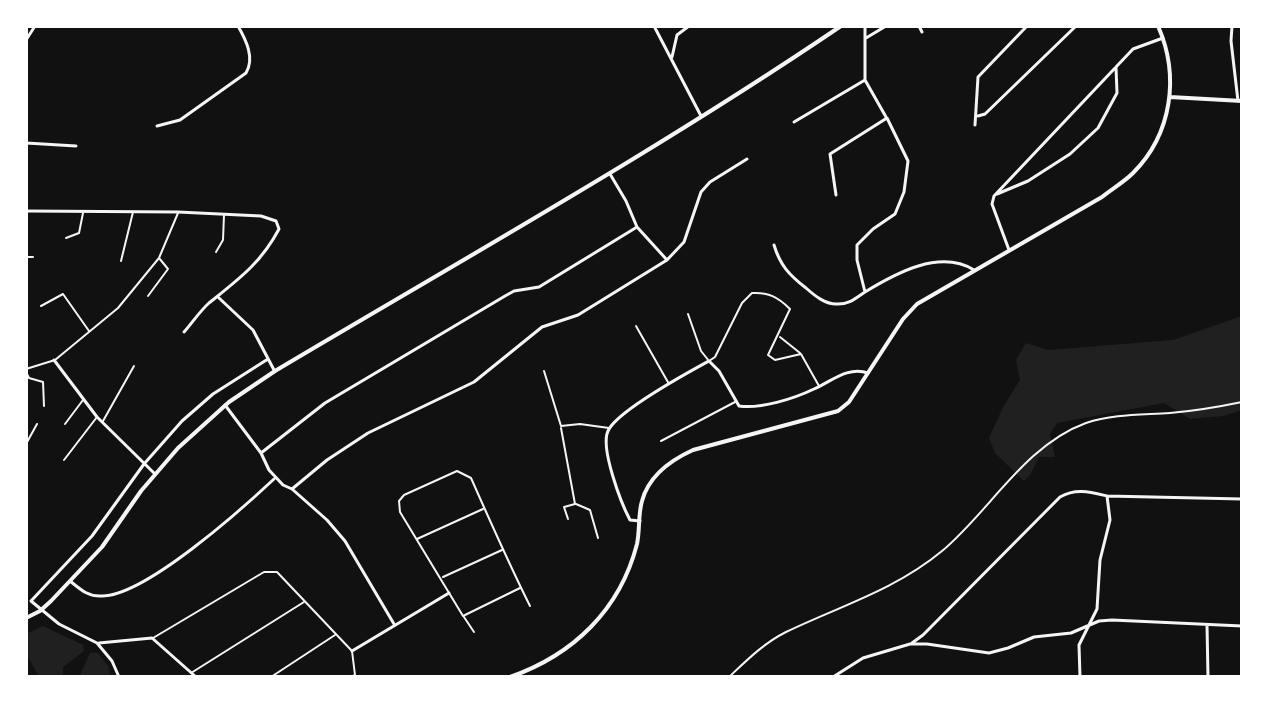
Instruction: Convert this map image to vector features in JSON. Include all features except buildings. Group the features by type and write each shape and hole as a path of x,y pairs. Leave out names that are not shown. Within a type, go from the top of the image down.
{"street":[{"path":"26,40 35,26"},
{"path":"157,126 180,120 246,73 250,58 238,26"},
{"path":"668,26 655,26 657,36 701,116"},
{"path":"672,61 675,39 681,30 689,26"},
{"path":"26,618 40,611 102,547 155,474 225,405 275,371 610,174 753,86 841,26"},
{"path":"865,26 865,80 908,161 904,192 895,214 857,245 857,260 865,292"},
{"path":"865,39 886,26"},
{"path":"919,26 922,32"},
{"path":"975,125 978,116 978,77 1027,26"},
{"path":"978,116 985,114 1076,26"},
{"path":"510,677 536,668 565,651 595,624 617,594 627,575 637,542 642,501 659,471 693,450 838,411 849,402 903,319 917,304 1102,197 1131,176 1159,137 1170,97 1171,68 1158,26"},
{"path":"1170,97 1240,101 1231,41 1232,26"},
{"path":"1009,251 992,204 994,196 1133,49 1163,38"},
{"path":"994,196 1028,181 1070,154 1098,128 1117,93 1116,67"},
{"path":"794,122 865,80"},
{"path":"836,195 830,154 887,118"},
{"path":"26,143 76,146"},
{"path":"292,489 327,460 368,433 474,382 542,327 578,315 667,260 684,242 701,192 710,182 747,159"},
{"path":"610,174 637,227 667,260"},
{"path":"26,211 178,212 261,216 276,221 279,229 266,253 210,303 184,332"},
{"path":"261,453 325,403 364,378 514,291 539,287 637,227"},
{"path":"774,245 779,262 788,274 820,299 836,305 853,301 865,292 934,261 960,263 974,270"},
{"path":"219,298 253,330 275,371"},
{"path":"119,677 112,661 97,643 59,624 28,600 92,536 144,464 182,421 268,359"},
{"path":"54,360 97,417 155,474"},
{"path":"640,521 630,520 622,506 607,450 607,433 618,417 709,361 719,371 739,406 752,408 820,387 846,373 858,370 868,373"},
{"path":"225,405 283,485 292,489 327,520 345,541 394,624"},
{"path":"70,581 83,592 94,596 107,596 131,588 198,545 276,477"},
{"path":"910,644 923,635 1060,497 1070,492 1085,491 1107,496 1242,499"},
{"path":"1080,677 1079,645 1097,609 1100,560 1110,520 1107,496"},
{"path":"352,651 449,593"},
{"path":"833,677 863,658 910,644 989,653 1034,637 1071,633 1112,620 1242,626"},
{"path":"1207,624 1208,677"},
{"path":"97,643 152,638 196,677"}],"lane":[{"path":"66,238 79,233 84,210"},
{"path":"121,261 134,211"},
{"path":"44,406 43,382 29,378 26,370 54,360 118,308 159,258 178,212"},
{"path":"216,252 223,240 224,215"},
{"path":"26,257 33,257"},
{"path":"148,296 168,269 159,258"},
{"path":"688,314 701,351 709,361 715,357 742,303 752,293 766,293 782,300 790,309 768,355 775,360 801,354"},
{"path":"41,306 63,294 90,332"},
{"path":"636,326 670,385"},
{"path":"778,336 801,354 820,387"},
{"path":"102,422 134,366"},
{"path":"544,371 561,426 575,504"},
{"path":"65,424 84,399"},
{"path":"661,441 737,402"},
{"path":"64,460 97,417"},
{"path":"26,444 37,424"},
{"path":"561,426 580,424 610,428"},
{"path":"474,632 400,512 399,501 404,495 457,471 471,478 530,606"},
{"path":"568,519 564,507 575,504 590,510 598,538"},
{"path":"417,539 484,509"},
{"path":"442,578 502,550"},
{"path":"152,638 264,572 277,572 352,651 355,675 351,677"},
{"path":"463,616 520,588"},
{"path":"191,673 305,601"},
{"path":"271,677 336,634"}],"path":[{"path":"729,677 756,651 784,633 851,605 915,571 945,549 1031,459 1064,434 1085,424 1112,417 1205,410 1242,402"}],"shaded area":[{"path":"1242,316 1242,410 1223,416 1190,419 1164,403 1057,423 1050,434 1055,457 1039,457 1024,481 995,453 989,438 1020,380 1016,360 1026,343 1048,350 1173,340"},
{"path":"43,626 83,645 84,651 63,667 63,677 39,677 26,653 26,634"},
{"path":"97,652 108,666 111,677 76,677 80,675 90,653"}]}
